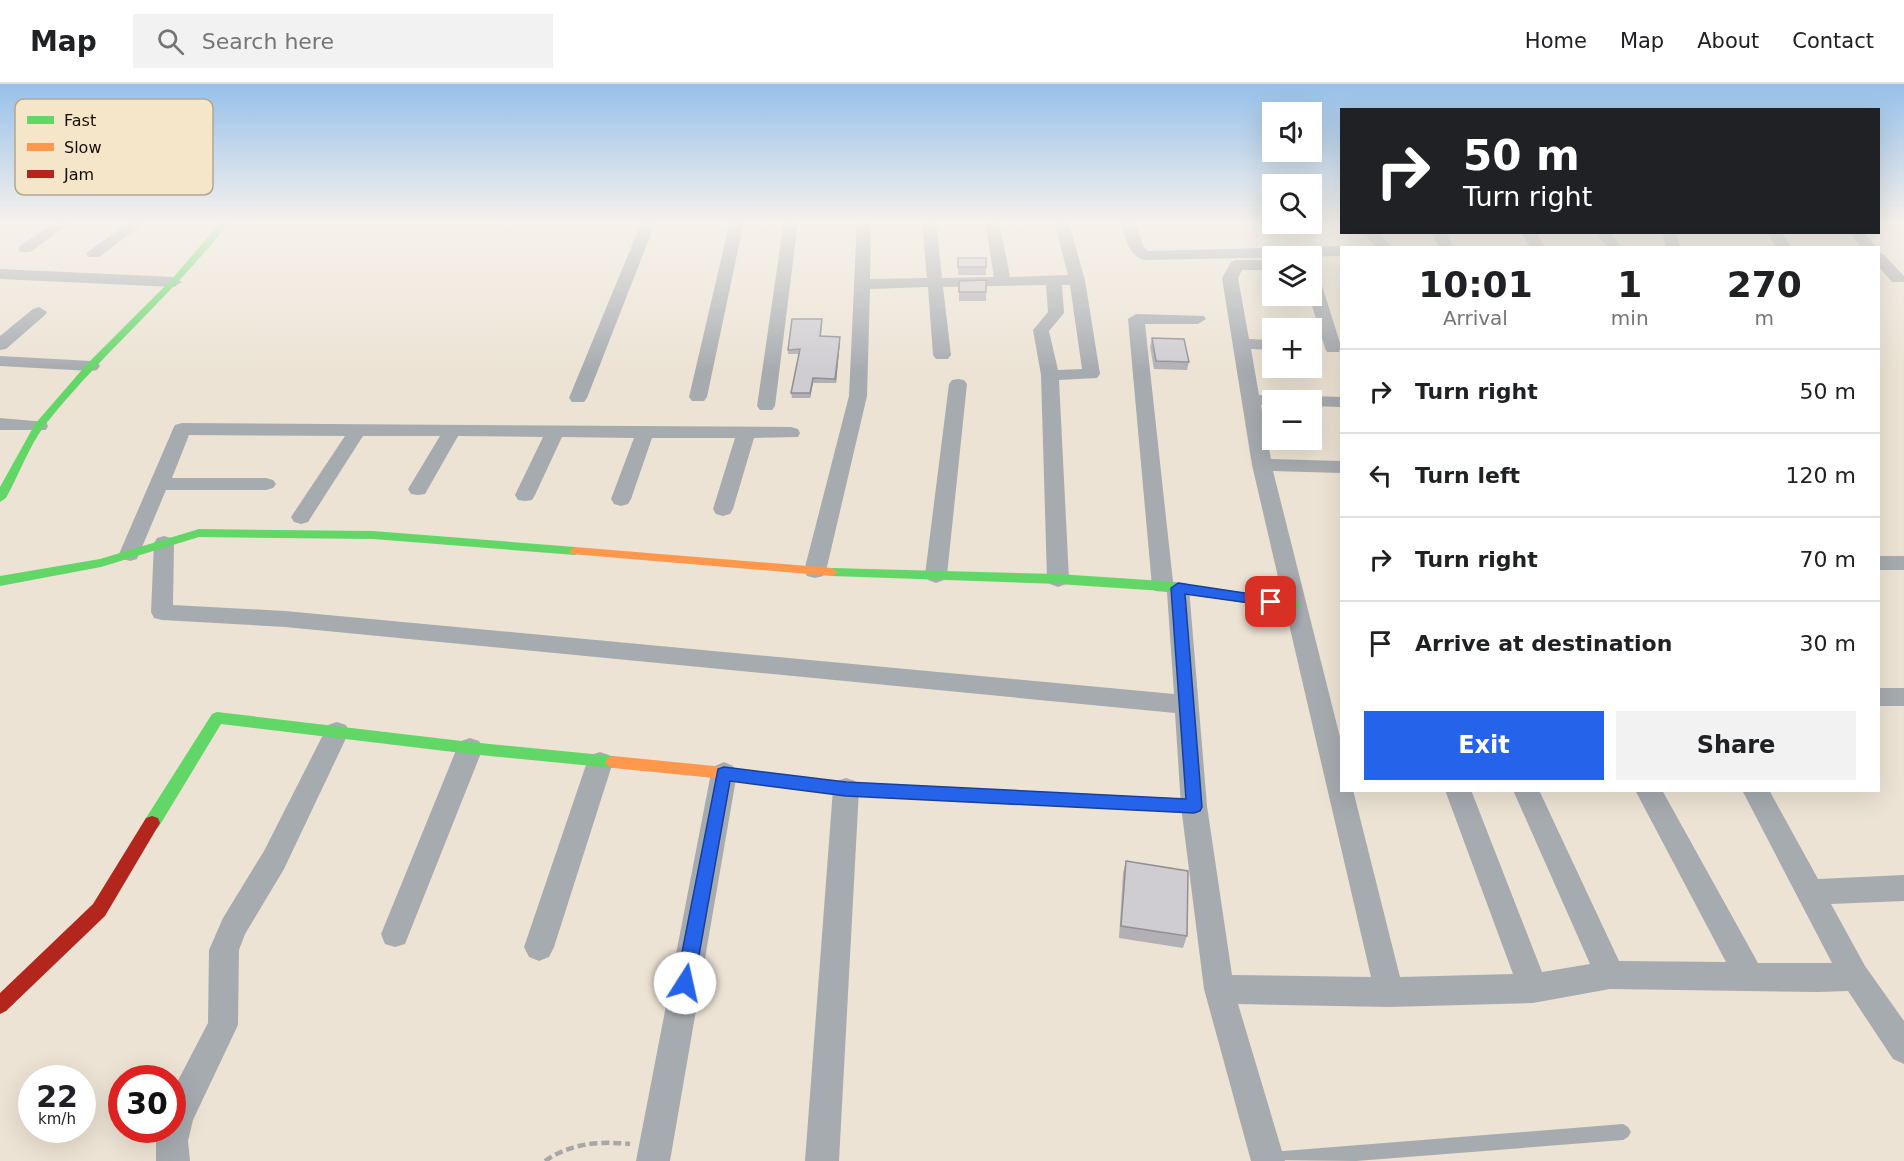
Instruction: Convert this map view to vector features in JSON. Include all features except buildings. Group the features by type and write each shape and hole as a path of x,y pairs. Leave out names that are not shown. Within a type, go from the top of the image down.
{"street":[{"path":"2,489 39,426 91,366 183,271"},
{"path":"578,398 629,271"},
{"path":"698,397 726,271"},
{"path":"765,406 784,271"},
{"path":"815,572 858,396 862,271"},
{"path":"934,271 942,355"},
{"path":"1001,271 1003,281"},
{"path":"1050,375 1091,374 1075,271"},
{"path":"1233,271 1230,278 1262,465 1389,992"},
{"path":"1891,271 1898,279"},
{"path":"0,274 174,282"},
{"path":"862,284 1077,280"},
{"path":"1054,281 1056,314 1041,330 1050,375 1058,579"},
{"path":"1322,306 1337,348 1322,347"},
{"path":"0,345 39,312"},
{"path":"1198,319 1136,319 1185,704 1194,807 1219,989 1268,1160"},
{"path":"1241,344 1262,345"},
{"path":"0,361 91,366"},
{"path":"936,575 958,384"},
{"path":"1251,400 1262,400"},
{"path":"1322,401 1340,402"},
{"path":"0,424 39,426"},
{"path":"130,554 182,429 791,433"},
{"path":"300,517 357,431"},
{"path":"418,489 452,431"},
{"path":"525,495 555,432"},
{"path":"621,499 645,432"},
{"path":"723,509 746,433"},
{"path":"1262,465 1340,467"},
{"path":"159,484 266,484"},
{"path":"0,581 101,563 199,533 373,536 815,572 1058,579 1171,587 1294,605"},
{"path":"164,543 162,612 297,620 1185,704"},
{"path":"1880,563 1904,564"},
{"path":"1880,697 1904,697"},
{"path":"0,1005 99,910 217,718 470,748 724,773 846,789 1194,807"},
{"path":"173,1161 172,1141 177,1117 223,1025 224,951 230,935 274,860 337,732"},
{"path":"395,934 470,748"},
{"path":"539,946 600,762"},
{"path":"654,1153 724,773"},
{"path":"822,1161 846,789"},
{"path":"1459,792 1533,988"},
{"path":"1527,792 1610,975"},
{"path":"1649,792 1749,976"},
{"path":"1756,792 1812,892 1855,976 1904,1048"},
{"path":"1812,892 1904,888"},
{"path":"1219,989 1389,992 1533,988 1610,975 1818,978 1855,976"}],"lane":[{"path":"1268,1160 1623,1132"}],"path":[{"path":"545,1161 556,1152 579,1144 602,1141 654,1153"}],"traffic: fast":[{"path":"0,498 39,426 91,366 183,271"},
{"path":"0,581 101,563 199,533 373,535 575,551"},
{"path":"832,572 1058,579 1163,586 1294,605"},
{"path":"152,823 217,718 470,748 613,762"},
{"path":"1030,798 1194,806"}],"traffic: slow":[{"path":"575,551 832,572"},
{"path":"613,762 724,773 846,789 1030,798"}],"traffic: jam":[{"path":"0,1005 99,910 152,823"}],"route":[{"path":"685,983 724,773 846,789 1194,807 1178,588 1271,602"}]}
